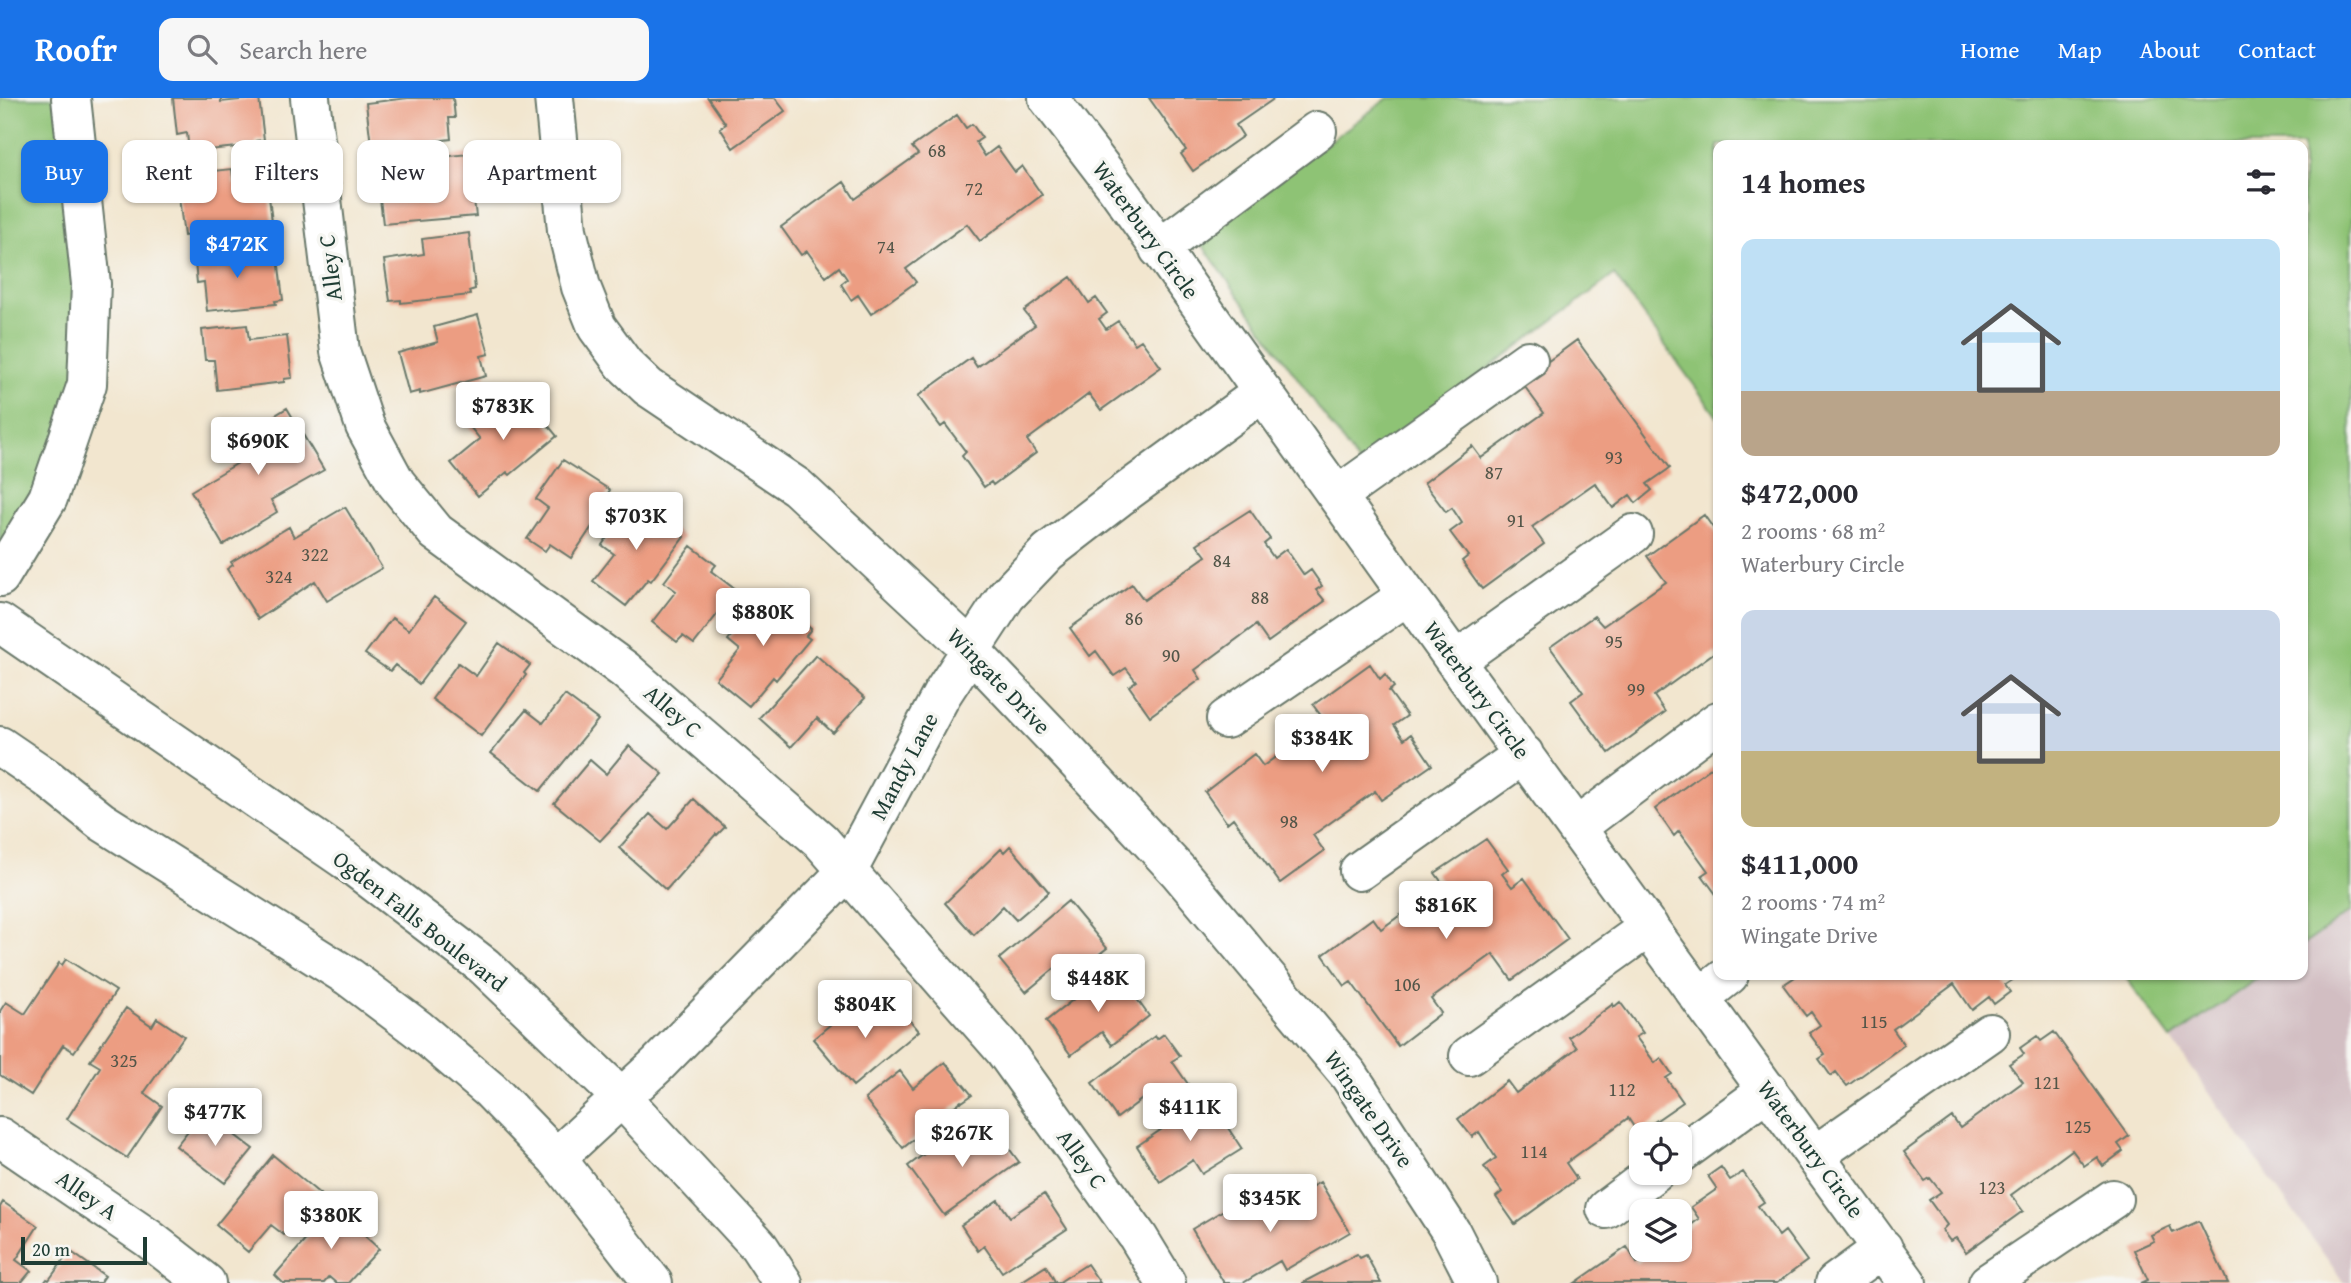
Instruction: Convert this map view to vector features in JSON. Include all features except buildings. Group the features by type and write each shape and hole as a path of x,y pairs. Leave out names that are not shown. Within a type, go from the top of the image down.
{"street":[{"path":"0,577 48,498 86,384 91,284 71,98"},
{"name":"Alley C","path":"310,98 340,351 365,426 396,483 436,532 625,670 821,841 1004,1050 1138,1237 1166,1283"},
{"name":"Wingate Drive","path":"554,98 567,230 581,286 597,327 624,364 648,387 797,487 970,649 1179,872 1349,1075 1451,1231 1477,1283"},
{"name":"Waterbury Circle","path":"1048,98 1116,187 1649,927 1715,986 1768,1090 1907,1283"},
{"path":"1160,249 1317,131"},
{"path":"1337,496 1528,360"},
{"name":"Mandy Lane","path":"556,1158 657,1065 848,870 942,694 1006,596 1048,552 1264,392"},
{"path":"1455,661 1633,534"},
{"path":"1226,719 1408,595"},
{"name":"Ogden Falls Boulevard","path":"0,622 344,859 484,966 622,1098 758,1245 783,1283"},
{"path":"1577,827 1713,725"},
{"path":"0,746 47,778 100,821 349,978 418,1029 490,1090 556,1158 653,1283"},
{"path":"1359,871 1524,754"},
{"path":"1469,1056 1649,927"},
{"path":"1815,1155 1990,1032"},
{"path":"1692,1145 1768,1090"},
{"name":"Alley A","path":"0,1137 148,1238 206,1283"},
{"path":"1606,1209 1638,1185"},
{"path":"1987,1283 2113,1199"},
{"path":"1835,1283 1883,1248"}],"shaded area":[{"path":"2351,911 2351,1283 2344,1283 2171,1039 2255,980 2308,980 2308,941"}],"green space":[{"path":"0,98 71,98 73,140 21,140 21,203 77,203 87,384 0,577"},
{"path":"1388,98 2351,98 2351,911 2308,941 2308,140 1713,140 1713,411 1614,275 1359,464 1198,239"},
{"path":"2128,980 2255,980 2171,1039"}]}
